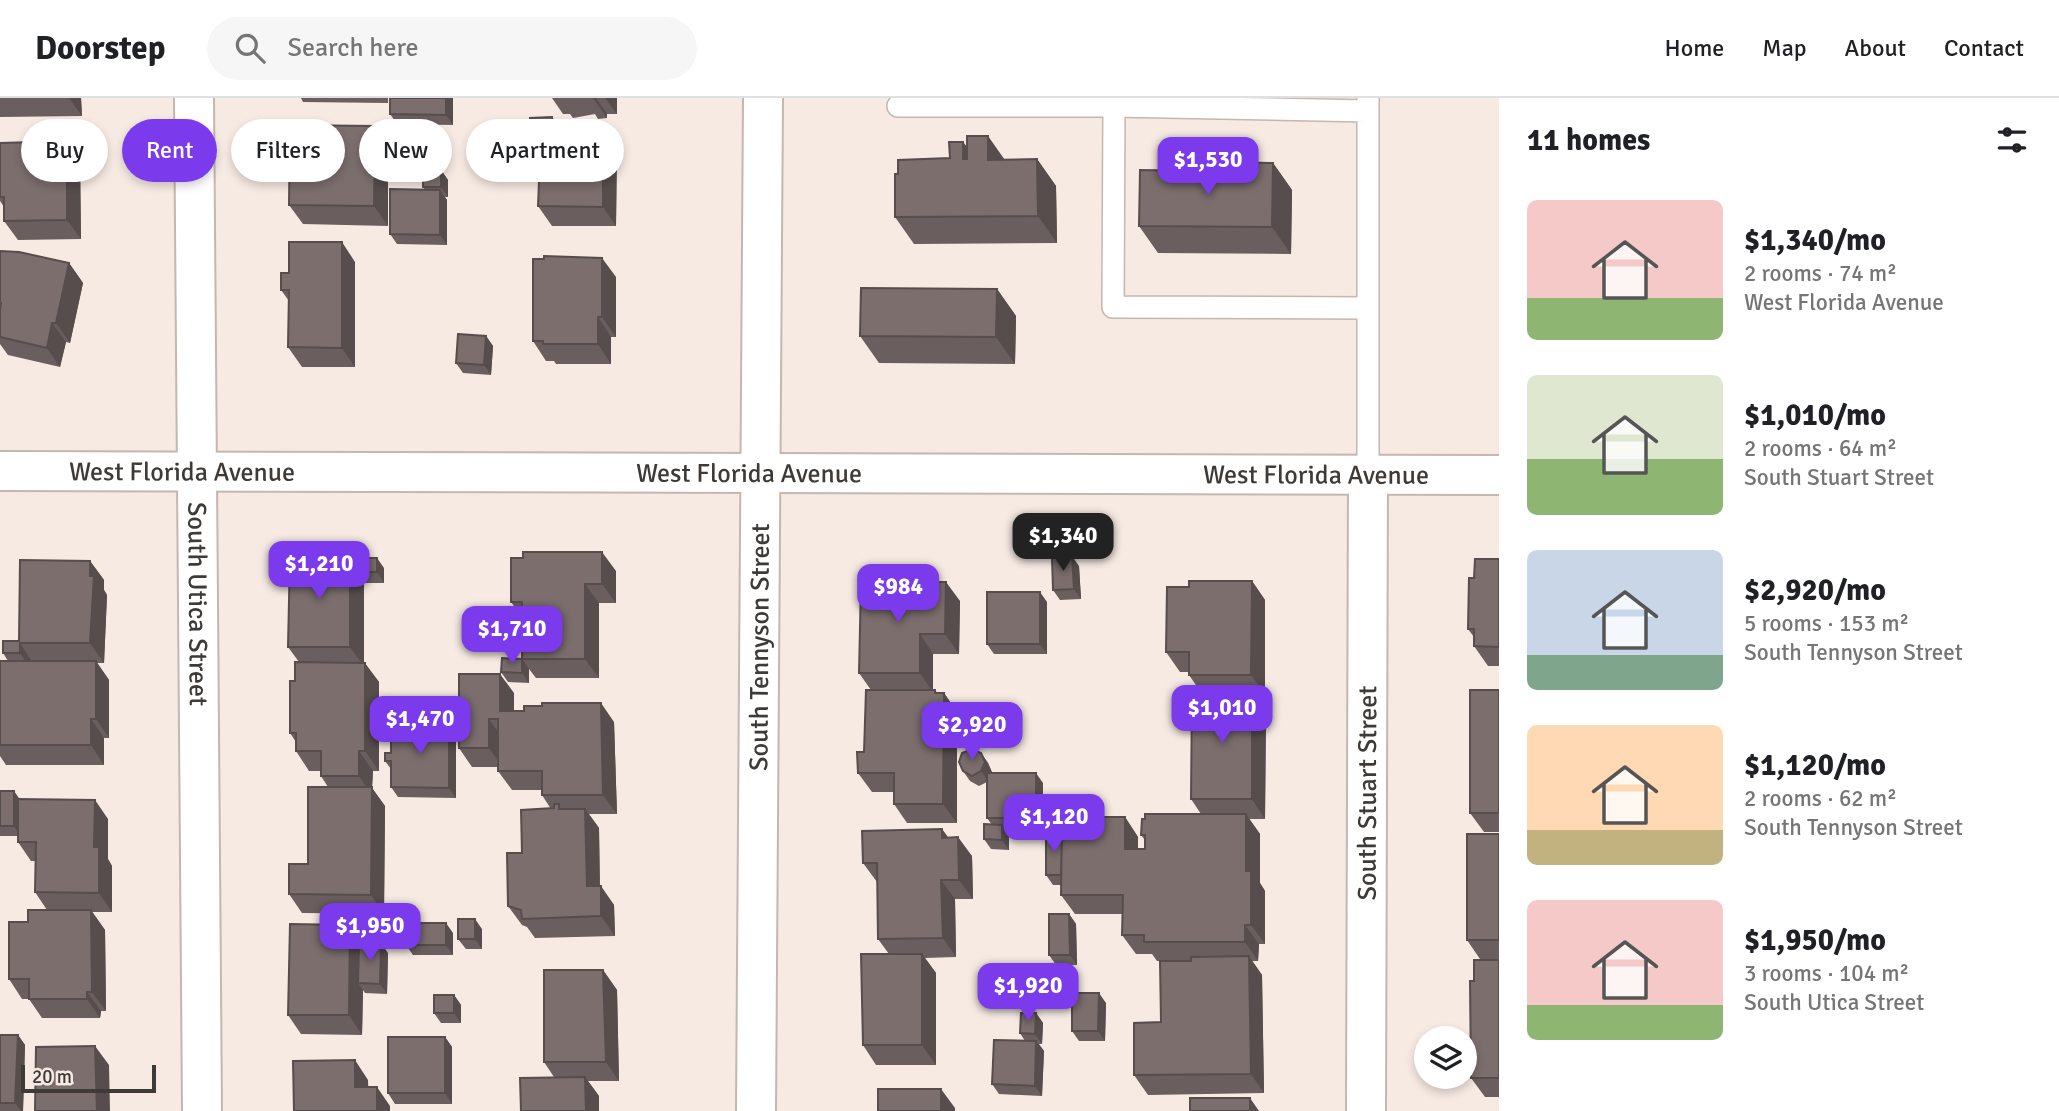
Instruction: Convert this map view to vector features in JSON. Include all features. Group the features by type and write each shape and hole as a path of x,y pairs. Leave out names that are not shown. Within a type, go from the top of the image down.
{"street":[{"name":"South Utica Street","path":"194,98 194,472 202,1111"},
{"name":"South Tennyson Street","path":"757,1111 763,98"},
{"name":"West Florida Avenue","path":"0,471 1499,475"},
{"name":"South Stuart Street","path":"1366,1111 1368,475"}],"lane":[{"path":"898,106 1368,104 1368,475"},
{"path":"1114,107 1113,307 1368,308"}],"building":[{"path":"390,98 446,98 446,115 390,114"},
{"path":"552,117 552,119 530,119"},
{"path":"345,126 359,126 359,182 374,182 374,206 289,205 289,182 345,182"},
{"path":"967,136 988,136 988,160 1037,159 1038,216 895,217 895,174 898,174 898,160 950,158 949,142 963,142 963,159 967,159"},
{"path":"21,142 21,182 67,182 67,220 4,221 4,197 0,197 0,143"},
{"path":"1216,162 1273,163 1272,227 1139,226 1140,170 1216,171"},
{"path":"423,182 441,182 441,187 423,187"},
{"path":"539,182 603,182 603,207 538,206"},
{"path":"390,189 440,190 440,235 390,234"},
{"path":"289,242 342,242 342,348 288,347 289,290 281,290 281,273 289,273"},
{"path":"0,251 19,252 69,263 56,323 52,323 47,348 0,337"},
{"path":"544,256 602,258 602,317 598,317 598,344 543,344 543,341 533,341 533,259 544,259"},
{"path":"861,288 997,289 996,337 860,336"},
{"path":"458,334 486,336 484,365 456,363"},
{"path":"523,552 602,552 602,584 585,584 585,659 522,659 522,602 511,602 511,558 523,558"},
{"path":"290,554 350,554 350,647 288,647"},
{"path":"1072,556 1074,589 1053,590 1052,557"},
{"path":"359,558 377,558 377,572 359,572"},
{"path":"1475,559 1499,559 1499,647 1474,646 1474,629 1468,629 1469,578 1474,578"},
{"path":"20,560 90,561 90,576 94,576 90,643 20,643 20,653 3,653 3,641 19,641"},
{"path":"1189,581 1252,581 1251,675 1189,675 1189,652 1166,652 1167,587 1189,587"},
{"path":"861,582 946,582 945,634 920,634 920,673 859,673"},
{"path":"987,592 1040,592 1040,644 987,644"},
{"path":"502,658 522,659 522,673 501,672"},
{"path":"0,661 96,661 96,719 91,719 91,745 0,745"},
{"path":"295,662 365,663 365,751 359,751 359,776 321,776 321,751 296,751 296,733 290,733 290,681 295,681"},
{"path":"459,674 500,674 500,711 524,711 524,706 542,706 542,703 601,703 603,795 542,795 542,771 498,771 498,719 489,719 489,748 459,748"},
{"path":"866,690 935,690 935,693 944,693 943,804 894,804 894,773 858,773 857,752 864,752"},
{"path":"1470,690 1499,690 1499,813 1470,813"},
{"path":"1192,691 1252,691 1252,799 1191,799"},
{"path":"391,724 449,725 449,788 391,787 391,761 385,761 385,753 391,753"},
{"path":"972,749 981,753 985,762 981,771 972,776 963,771 959,762 962,753"},
{"path":"987,773 1036,773 1036,818 987,818"},
{"path":"308,787 372,787 371,895 289,894 289,864 308,864"},
{"path":"0,791 14,791 14,826 0,826"},
{"path":"18,799 95,800 94,847 99,847 99,893 35,892 36,842 18,842"},
{"path":"554,804 559,804 559,809 585,809 587,886 601,886 601,916 522,919 521,910 508,906 507,853 522,853 521,810 554,808"},
{"path":"1145,814 1246,814 1246,871 1251,871 1251,925 1245,925 1245,942 1144,942 1144,935 1122,935 1123,895 1061,895 1062,817 1125,817 1125,849 1145,849 1145,835 1141,835"},
{"path":"984,824 1002,825 1002,840 984,839"},
{"path":"942,829 942,838 958,837 959,880 941,880 943,938 878,939 877,863 863,863 862,831"},
{"path":"1062,833 1061,875 1046,875 1046,834"},
{"path":"1467,834 1499,834 1499,940 1467,940"},
{"path":"28,910 91,910 92,992 87,992 87,999 29,999 29,979 9,979 9,922 28,922"},
{"path":"1049,914 1069,914 1070,955 1049,955"},
{"path":"458,919 475,919 475,939 458,939"},
{"path":"406,923 446,923 446,945 406,945"},
{"path":"290,924 350,925 349,1015 288,1015"},
{"path":"359,942 381,943 380,984 358,983"},
{"path":"861,954 922,954 922,1045 863,1045"},
{"path":"1249,956 1251,1074 1134,1075 1134,1023 1161,1022 1160,961 1191,961 1191,957"},
{"path":"1474,960 1499,960 1499,1078 1477,1078 1477,1026 1470,1026 1470,981 1474,981"},
{"path":"544,970 603,970 606,1062 544,1062"},
{"path":"1072,993 1099,993 1098,1031 1072,1031"},
{"path":"434,995 454,995 454,1013 434,1013"},
{"path":"1021,1013 1036,1013 1035,1034 1020,1033"},
{"path":"0,1035 18,1035 15,1103 0,1103"},
{"path":"388,1037 445,1037 445,1093 388,1093"},
{"path":"994,1040 1036,1041 1035,1086 992,1084"},
{"path":"95,1046 97,1111 35,1111 36,1047"},
{"path":"355,1060 355,1087 377,1087 377,1111 294,1111 293,1061"},
{"path":"585,1077 586,1111 521,1111 520,1078"},
{"path":"878,1089 941,1089 941,1111 878,1111"},
{"path":"1190,1098 1250,1098 1250,1111 1190,1111"}]}
